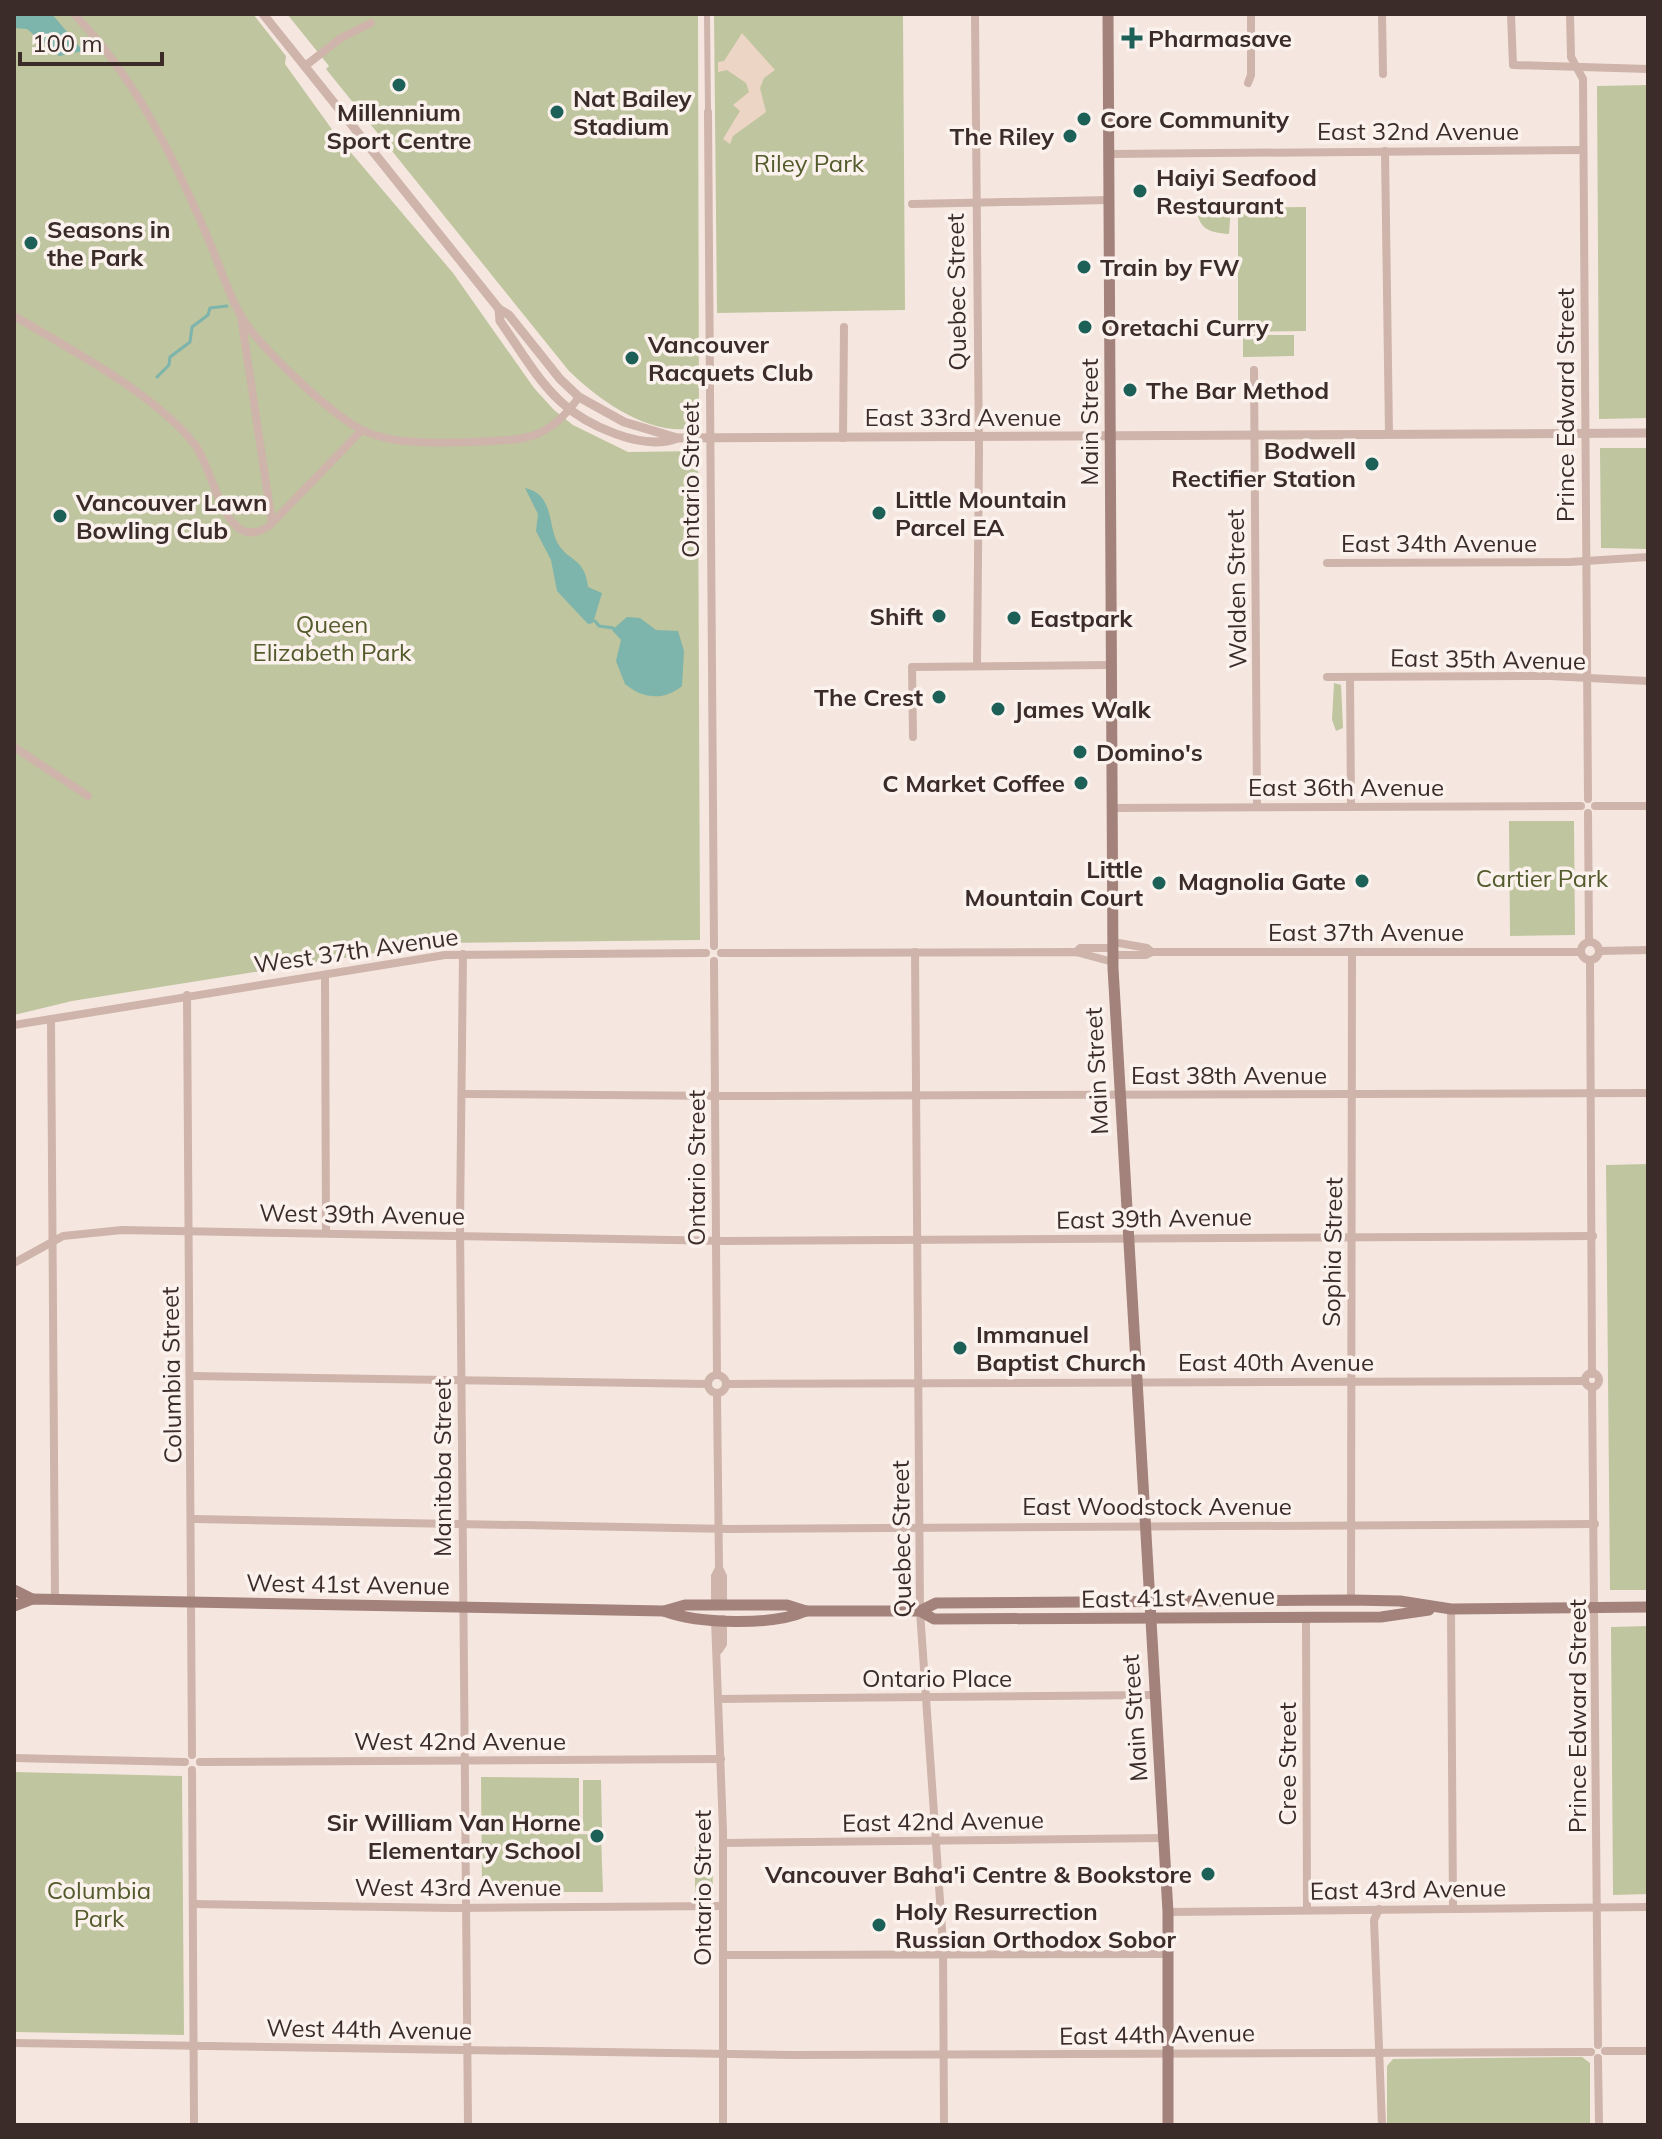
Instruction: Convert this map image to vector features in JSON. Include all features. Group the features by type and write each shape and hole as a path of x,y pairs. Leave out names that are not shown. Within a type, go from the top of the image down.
{"main road":[{"name":"Main Street","path":"1108,14 1113,952 1168,1912 1168,2125"},
{"name":"West 41st Avenue","path":"14,1590 32,1599"},
{"name":"West 41st Avenue","path":"14,1606 32,1599 664,1611 685,1605 719,1605"},
{"name":"East 41st Avenue","path":"719,1605 787,1605 806,1611 920,1611 936,1603 1351,1600 1400,1601 1437,1609"},
{"name":"East 41st Avenue","path":"920,1611 934,1619 1149,1619 1400,1616 1437,1609 1648,1607"},
{"name":"West 41st Avenue","path":"664,1611 683,1618 719,1620"},
{"name":"East 41st Avenue","path":"719,1620 787,1619 806,1611"}],"street":[{"path":"74,14 111,57 159,133 241,316 272,523"},
{"path":"263,14 499,309 509,315 560,379 579,397 624,422 677,438"},
{"name":"Ontario Street","path":"707,14 714,946"},
{"name":"Quebec Street","path":"975,14 974,201 979,437 977,666"},
{"path":"1248,83 1251,75 1251,14"},
{"path":"1382,14 1383,74"},
{"path":"1511,14 1513,65 1648,69"},
{"name":"Prince Edward Street","path":"1570,14 1571,57 1583,79 1587,679 1592,802"},
{"path":"305,66 341,38 371,23"},
{"name":"East 32nd Avenue","path":"1109,154 1583,150"},
{"path":"1385,151 1389,434"},
{"path":"912,204 1109,200"},
{"path":"499,309 500,321 570,410"},
{"path":"14,316 114,378 185,434 208,467 234,527 251,534 272,523 362,430"},
{"path":"241,316 297,379 336,413 362,430 417,441 526,439 549,430 579,397"},
{"path":"843,438 844,327"},
{"name":"Walden Street","path":"1254,370 1257,807"},
{"name":"East 33rd Avenue","path":"570,410 632,438 666,442 677,438 1648,433"},
{"name":"East 34th Avenue","path":"1327,563 1648,557"},
{"path":"913,737 912,667 1111,665"},
{"name":"East 35th Avenue","path":"1327,677 1648,681"},
{"path":"1350,677 1351,807"},
{"path":"14,747 88,796"},
{"path":"1592,802 1588,813 1589,942 1581,952 1590,960 1599,951"},
{"path":"1588,813 1581,806 1592,802 1648,806"},
{"name":"East 36th Avenue","path":"1112,808 1581,806"},
{"path":"1589,942 1599,951 1648,950"},
{"path":"714,946 721,953 714,961 706,953 714,946"},
{"name":"East 37th Avenue","path":"1076,952 1080,948 1146,955 1152,952 1581,952"},
{"name":"Quebec Street","path":"915,952 920,1611 943,1955 944,2125"},
{"name":"East 37th Avenue","path":"721,953 1113,952"},
{"name":"Sophia Street","path":"1351,1600 1352,952"},
{"name":"West 37th Avenue","path":"14,1025 187,995 463,954 706,953"},
{"name":"Manitoba Street","path":"463,954 460,1235 468,2125"},
{"name":"Prince Edward Street","path":"1590,960 1593,1236 1590,1381 1597,1607 1599,2125"},
{"name":"Ontario Street","path":"714,961 717,1375"},
{"path":"325,975 326,1233"},
{"name":"Columbia Street","path":"187,995 193,1519 188,1758"},
{"path":"51,1019 55,1600"},
{"name":"East 38th Avenue","path":"463,1094 1648,1093"},
{"name":"West 39th Avenue","path":"14,1263 52,1241 102,1230 716,1240"},
{"name":"East 39th Avenue","path":"716,1240 1593,1236"},
{"path":"708,1384 717,1375 726,1384 717,1393"},
{"path":"192,1376 708,1384 717,1393 719,1568 715,1576 719,1605"},
{"name":"East 40th Avenue","path":"726,1384 1590,1381"},
{"name":"East Woodstock Avenue","path":"193,1519 719,1528 1595,1524"},
{"path":"1451,1609 1453,1909"},
{"name":"Cree Street","path":"1306,1618 1307,1910"},
{"name":"Ontario Street","path":"719,1620 723,2125"},
{"name":"Ontario Place","path":"719,1699 1154,1695"},
{"path":"14,1758 188,1758 200,1762 192,1770"},
{"path":"188,1758 192,1770 194,2125"},
{"name":"West 42nd Avenue","path":"200,1762 721,1759"},
{"name":"East 42nd Avenue","path":"723,1843 1164,1838"},
{"name":"West 43rd Avenue","path":"194,1904 467,1908 723,1906"},
{"name":"East 43rd Avenue","path":"1168,1912 1648,1907"},
{"path":"1379,1909 1374,1923 1382,2125"},
{"path":"723,1955 1168,1954"},
{"name":"West 44th Avenue","path":"14,2043 723,2053"},
{"name":"East 44th Avenue","path":"723,2053 943,2055 1648,2051"}],"green space":[{"name":"Queen Elizabeth Park","path":"14,14 253,14 286,56 285,64 336,135 453,273 534,388 554,410 573,425 628,452 698,451 700,940 438,943 72,1001 14,1015"},
{"path":"287,14 698,14 699,427 664,428 646,423 612,406 569,371 326,69 329,66"},
{"name":"Riley Park","path":"714,14 903,14 905,310 717,313"},
{"path":"1648,85 1648,418 1599,419 1597,86"},
{"path":"1197,203 1231,207 1229,234 1204,227 1198,218"},
{"path":"1306,207 1306,331 1238,332 1238,208"},
{"path":"1243,335 1294,335 1294,356 1243,357"},
{"path":"1600,448 1648,448 1648,549 1601,548"},
{"path":"1334,683 1341,685 1343,728 1336,731 1332,720"},
{"name":"Cartier Park","path":"1509,821 1574,821 1575,935 1510,936"},
{"path":"1648,1164 1648,1590 1610,1590 1606,1165"},
{"path":"1648,1626 1648,1894 1613,1895 1611,1627"},
{"name":"Columbia Park","path":"14,1772 182,1776 184,2035 14,2032"},
{"path":"481,1777 579,1778 579,1834 601,1835 603,1892 482,1892"},
{"path":"583,1780 601,1780 602,1831 583,1831"},
{"path":"695,1847 712,1847 713,1892 695,1892"},
{"path":"1582,2057 1590,2063 1590,2125 1387,2125 1387,2066 1393,2059"}],"shaded area":[{"path":"742,33 775,70 764,78 760,88 766,112 733,136 730,144 723,139 740,111 733,105 749,92 746,83 727,70 718,72 718,62 724,61"}],"water":[{"path":"14,14 52,14 83,51 59,56 27,29 14,28"},
{"path":"525,488 534,491 545,502 560,547 579,564 588,587 602,593 593,623 588,624 557,591 551,560 536,531 538,514"},
{"path":"627,617 640,618 656,630 678,631 684,651 682,686 668,694 654,696 639,693 625,684 616,661 621,640 612,630"}],"waterway":[{"path":"157,377 169,365 170,357 190,342 192,327 208,315 210,308 227,306"},
{"path":"595,621 599,626 613,628"}],"place":[{"name":"Pharmasave","path":"1132,38"},
{"name":"Millennium Sport Centre","path":"399,85"},
{"name":"Nat Bailey Stadium","path":"557,112"},
{"name":"Core Community","path":"1084,119"},
{"name":"The Riley","path":"1070,136"},
{"name":"Haiyi Seafood Restaurant","path":"1140,191"},
{"name":"Seasons in the Park","path":"31,243"},
{"name":"Train by FW","path":"1084,267"},
{"name":"Oretachi Curry","path":"1085,327"},
{"name":"Vancouver Racquets Club","path":"632,358"},
{"name":"The Bar Method","path":"1130,390"},
{"name":"Bodwell Rectifier Station","path":"1372,464"},
{"name":"Little Mountain Parcel EA","path":"879,513"},
{"name":"Vancouver Lawn Bowling Club","path":"60,516"},
{"name":"Shift","path":"939,616"},
{"name":"Eastpark","path":"1014,618"},
{"name":"The Crest","path":"939,697"},
{"name":"James Walk","path":"998,709"},
{"name":"Domino's","path":"1080,752"},
{"name":"C Market Coffee","path":"1081,783"},
{"name":"Magnolia Gate","path":"1362,881"},
{"name":"Little Mountain Court","path":"1159,883"},
{"name":"Immanuel Baptist Church","path":"960,1348"},
{"name":"Sir William Van Horne Elementary School","path":"597,1836"},
{"name":"Vancouver Baha'i Centre & Bookstore","path":"1208,1874"},
{"name":"Holy Resurrection Russian Orthodox Sobor","path":"879,1925"}]}
